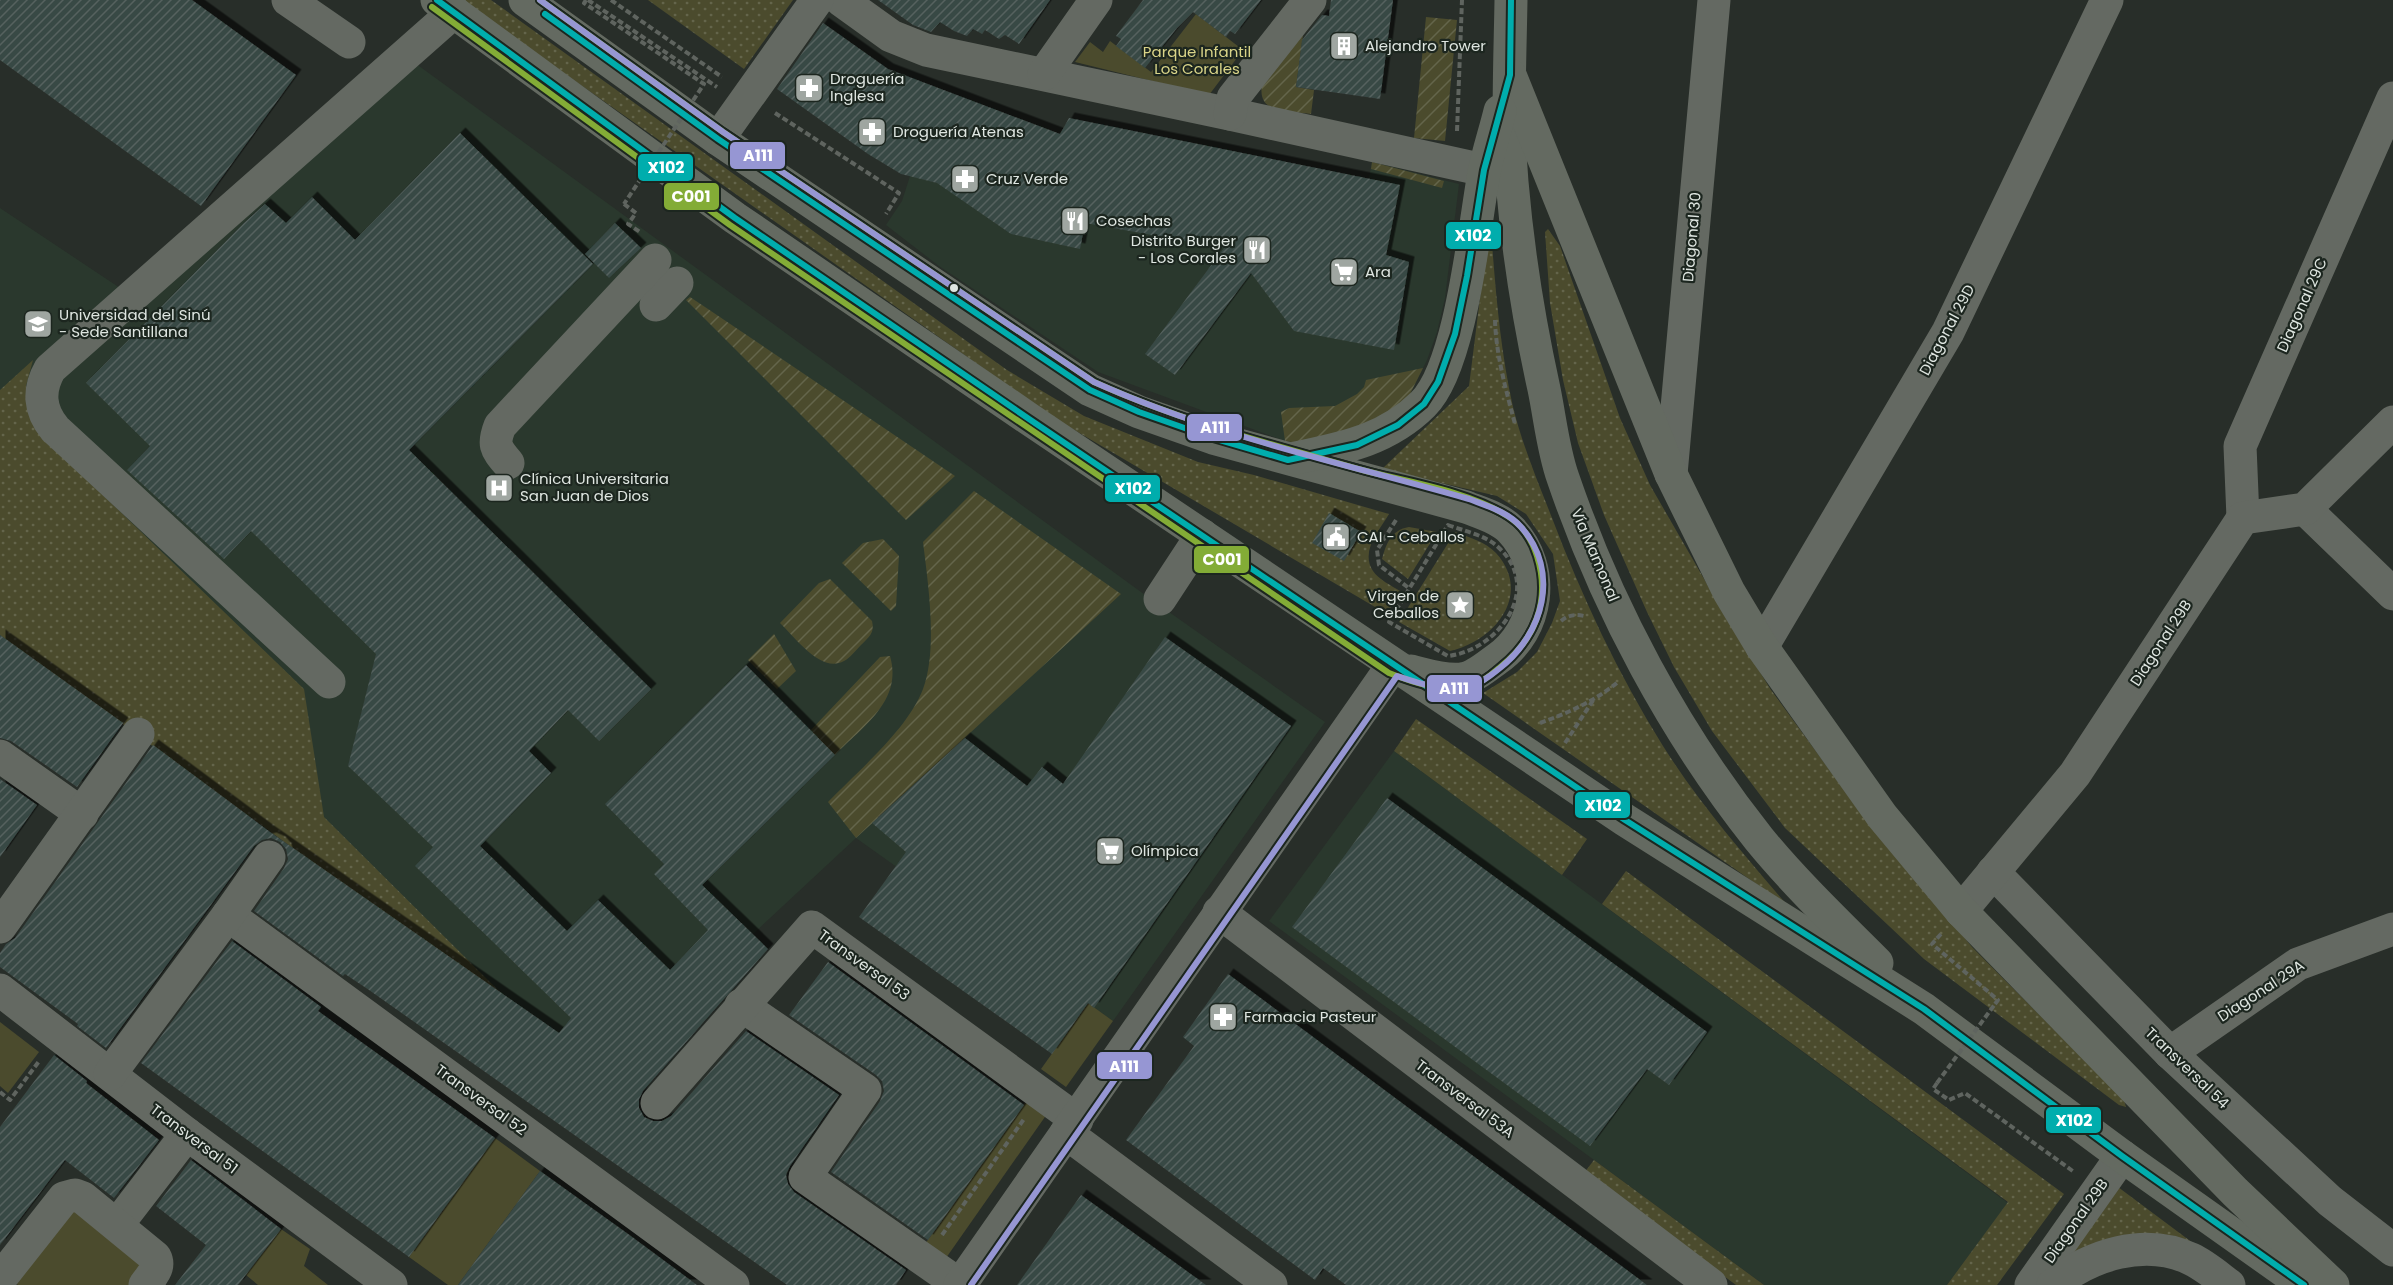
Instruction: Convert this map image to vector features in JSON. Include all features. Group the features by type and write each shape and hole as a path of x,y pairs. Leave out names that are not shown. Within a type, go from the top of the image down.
{"main road":[{"path":"525,0 718,139 1090,390 1139,412 1213,438 1466,507 1510,528 1524,546 1532,566 1534,602 1519,638 1503,655 1462,680 1431,677 1393,665"},
{"name":"Vía Mamonal","path":"1511,0 1510,75 1498,175 1522,273 1562,476 1602,575 1645,668 1691,742 1760,840 1832,918 1924,1009"},
{"path":"445,6 735,218 1393,665 1625,820 1924,1009 2122,1156 2304,1285"},
{"path":"1510,75 1671,474 1730,592 1762,647 1882,816 1961,911 2235,1192 2333,1285"},
{"path":"1288,460 1357,445 1398,424 1424,404 1432,394 1449,356 1467,276 1498,175"}],"street":[{"path":"288,0 349,42"},
{"path":"718,139 817,0"},
{"path":"841,0 891,36 926,50 1230,114 1498,175"},
{"path":"1044,74 1096,0"},
{"path":"1230,114 1233,98 1310,0"},
{"name":"Diagonal 30","path":"1671,474 1714,0"},
{"name":"Diagonal 29D","path":"1762,647 1948,332 2108,0"},
{"path":"329,682 55,429 43,410 42,388 50,369 445,6"},
{"name":"Diagonal 29C","path":"2243,518 2240,446 2393,98"},
{"path":"508,463 498,451 495,440 500,426 662,283"},
{"path":"2243,518 2305,509 2393,422"},
{"path":"2305,509 2393,594"},
{"name":"Diagonal 29B","path":"1961,911 2075,774 2243,518"},
{"path":"1160,599 1202,535"},
{"path":"741,1005 865,1090 805,1177 960,1285 1393,665"},
{"path":"0,927 138,734"},
{"path":"0,756 82,814"},
{"path":"110,1074 269,856"},
{"name":"Transversal 54","path":"1993,872 2170,1053 2330,1201 2393,1250"},
{"name":"Transversal 53A","path":"1219,912 1711,1285"},
{"name":"Transversal 52","path":"228,915 733,1285"},
{"name":"Transversal 53","path":"657,1103 812,927 1041,1095 1071,1126 1271,1285"},
{"name":"Diagonal 29A","path":"2170,1053 2298,964 2393,929"},
{"name":"Transversal 51","path":"0,990 187,1134 391,1285"},
{"path":"117,1225 187,1134"},
{"name":"Diagonal 29B","path":"2031,1285 2122,1156"},
{"path":"1,1282 64,1198 69,1196 83,1198 157,1260 157,1269 145,1285"},
{"path":"2052,1285 2065,1275 2109,1254 2161,1250 2193,1260 2229,1285"}],"path":[{"path":"636,213 624,204 704,84 584,3 587,0 710,82"},
{"path":"611,0 748,96 899,193 883,220"},
{"path":"1456,141 1462,0"},
{"path":"1407,521 1397,520 1377,550 1379,565 1410,589"},
{"path":"1437,524 1448,525 1488,540 1505,555 1514,568 1517,592 1511,614 1490,640 1458,655 1448,656 1389,622 1448,525"},
{"path":"1557,624 1575,614 1585,616"},
{"path":"1546,731 1536,725 1594,699 1620,680"},
{"path":"1574,751 1564,744 1594,699"},
{"path":"1997,1002 1933,1089 1949,1100 1965,1093 2076,1173"},
{"path":"0,1092 10,1100 59,1034"},
{"path":"924,1260 1041,1095"}],"shaded area":[{"name":"Clínica Universitaria San Juan de Dios","path":"393,47 1152,600 1325,722 1113,1021 856,838 753,934 728,910 589,1055 301,854 0,635 0,208 120,288"},
{"path":"1372,162 1459,184 1445,298 1437,332 1427,360 1409,396 1285,441 1098,372 939,266 886,225 902,201 910,176 1356,249"},
{"path":"1394,751 2008,1203 1947,1285 1764,1285 1269,921"}],"green space":[{"path":"460,0 491,0 1007,370 1084,416 1198,462 1254,475 1389,514 1372,541 1369,556 1375,574 1400,591 1387,614 1054,418"},
{"path":"648,0 793,0 744,69"},
{"path":"1306,13 1296,87 1314,90 1311,114 1274,109 1263,100 1261,91 1263,80"},
{"name":"Parque Infantil Los Corales","path":"1196,14 1243,50 1209,95 1075,62 1090,42 1103,52 1110,41 1151,72"},
{"path":"1426,17 1457,20 1445,141 1414,138"},
{"path":"1372,162 1444,181 1442,188 1371,169"},
{"path":"1490,218 1501,337 1513,407 1531,463 1576,577 1616,663 1663,746 1707,808 1788,906 1483,693 1517,672 1537,652 1552,623 1560,601 1553,554 1526,514 1497,496 1382,469 1469,386"},
{"path":"1548,229 1560,246 1620,418 1650,485 1771,690 1850,798 1972,947 2124,1100 2126,1107 2119,1105 1924,959 1785,828 1712,731 1674,667 1647,612 1604,515 1578,443 1563,380 1550,303 1545,232"},
{"path":"690,297 955,476 906,520 686,300"},
{"path":"33,360 26,386 50,444 304,689 324,817 501,993 301,854 0,635 0,390"},
{"path":"1423,368 1409,396 1374,423 1298,443 1285,441 1281,412 1289,408 1335,406 1357,394 1364,387 1366,380"},
{"path":"974,491 1121,594 856,838 828,802 894,734 916,704 928,673 931,636 923,542"},
{"path":"1409,527 1437,532 1408,579 1382,559 1394,534"},
{"path":"1455,532 1477,540 1492,549 1506,569 1511,584 1510,599 1504,614 1494,626 1466,646 1450,651 1399,622"},
{"path":"883,539 899,556 896,606 891,611 842,563 863,543"},
{"path":"830,579 872,621 873,625 871,634 853,654 835,664 826,663 809,652 780,623 819,583"},
{"path":"774,634 796,671 777,689 748,660"},
{"path":"890,656 893,672 886,699 868,723 835,755 810,731 880,657"},
{"path":"1416,719 1587,839 1562,875 1394,751"},
{"path":"1626,871 2064,1194 1997,1285 1947,1285 2008,1202 1602,904"},
{"path":"1088,1003 1113,1021 1066,1087 1041,1069"},
{"path":"0,1022 39,1052 8,1093 0,1086"},
{"path":"1027,1100 1047,1114 946,1258 925,1244"},
{"path":"495,1138 540,1171 458,1285 448,1285 409,1257"},
{"path":"1594,1160 1764,1285 1736,1285 1584,1173"},
{"path":"2118,1187 2213,1258 2178,1242 2047,1285"},
{"path":"72,1204 153,1267 138,1285 18,1285 12,1281"},
{"path":"281,1229 310,1249 304,1266 328,1285 258,1285 246,1275"}],"building":[{"path":"0,0 192,0 296,75 201,206 0,60"},
{"path":"878,0 1050,0 1019,44 1005,35 999,39 985,30 982,34 973,29 967,36 940,22 931,32 913,25"},
{"path":"1143,0 1261,0 1235,34 1230,31 1226,37 1193,12 1145,68 1116,46 1121,39 1116,36"},
{"name":"Alejandro Tower","path":"1331,0 1393,0 1380,99 1296,87 1302,40 1322,15 1329,16"},
{"path":"823,23 888,69 1060,134 1069,118 1400,185 1386,255 1409,262 1394,350 1294,331 1251,273 1175,375 1145,354 1224,248 1085,223 1080,249 1011,234 937,183 901,174 868,154 777,89"},
{"path":"460,133 593,264 409,450 651,689 599,741 568,710 529,751 551,773 480,846 567,931 598,900 670,970 708,930 654,874 664,864 605,804 746,665 835,755 702,885 768,949 643,1091 639,1099 639,1108 644,1117 653,1121 662,1121 671,1116 746,1031 839,1095 790,1166 786,1175 788,1184 794,1192 906,1270 896,1285 787,1285 369,990 345,974 343,976 254,911 288,859 286,849 280,842 271,838 262,840 254,846 106,1048 77,1026 78,1024 0,967 0,953 6,944 15,938 153,745 270,832 559,1033 571,1018 415,866 433,847 348,766 376,654 251,531 224,559 127,470 150,446 86,383 265,204 286,223 312,197 355,240"},
{"path":"615,223 641,248 609,278 585,254"},
{"name":"CAI - Ceballos","path":"1329,513 1361,532 1344,561 1312,543"},
{"path":"0,635 123,723 77,787 11,741 0,738"},
{"name":"Olímpica","path":"1165,637 1291,726 1094,1008 1088,1003 1052,1054 859,917 906,852 872,823 965,738 1027,786 1042,767 1063,784"},
{"path":"0,779 37,805 0,857"},
{"path":"1387,798 1707,1032 1669,1085 1647,1069 1590,1146 1292,927"},
{"path":"232,941 321,1007 318,1011 495,1138 409,1257 141,1063"},
{"path":"828,962 1024,1105 928,1240 831,1172 880,1101 884,1091 882,1081 876,1075 789,1015"},
{"path":"1228,974 1647,1285 1346,1285 1323,1268 1315,1280 1126,1140 1194,1046 1183,1037"},
{"path":"54,1055 159,1140 114,1198 65,1160 0,1245 0,1127"},
{"path":"191,1160 281,1229 238,1285 175,1285 206,1245 156,1206"},
{"path":"540,1171 628,1234 697,1285 458,1285"},
{"path":"1081,1195 1206,1285 1017,1285"}],"transit line":[{"name":"X102","path":"437,0 735,218 1029,419 1625,820 1924,1009 2122,1156 2304,1285"},
{"name":"C001","path":"432,7 730,225 1389,673 1438,688 1468,687 1477,684 1496,671 1512,657 1531,632 1541,604 1541,573 1530,539 1523,529 1509,517 1494,508 1459,494 1366,471 1228,432 1161,409 1094,382 723,132 540,0"},
{"name":"A111","path":"540,0 723,132 1094,382 1139,401 1232,433 1469,499 1490,507 1504,513 1521,527 1541,563 1542,602 1536,620 1527,638 1515,654 1496,671 1474,685 1455,689 1430,686 1397,676 971,1285"},
{"name":"X102","path":"545,14 718,139 1090,390 1139,412 1213,438 1288,460 1357,445 1398,425 1424,404 1438,382 1455,334 1484,170 1510,75 1511,0"}],"place":[{"name":"Alejandro Tower","path":"1344,46"},
{"name":"Droguería Inglesa","path":"809,88"},
{"name":"Droguería Atenas","path":"872,132"},
{"name":"Cruz Verde","path":"965,179"},
{"name":"Cosechas","path":"1075,221"},
{"name":"Distrito Burger - Los Corales","path":"1257,250"},
{"name":"Ara","path":"1344,272"},
{"name":"Universidad del Sinú - Sede Santillana","path":"38,324"},
{"name":"Clínica Universitaria San Juan de Dios","path":"499,488"},
{"name":"CAI - Ceballos","path":"1336,537"},
{"name":"Virgen de Ceballos","path":"1460,605"},
{"name":"Olímpica","path":"1110,851"},
{"name":"Farmacia Pasteur","path":"1223,1017"}]}
